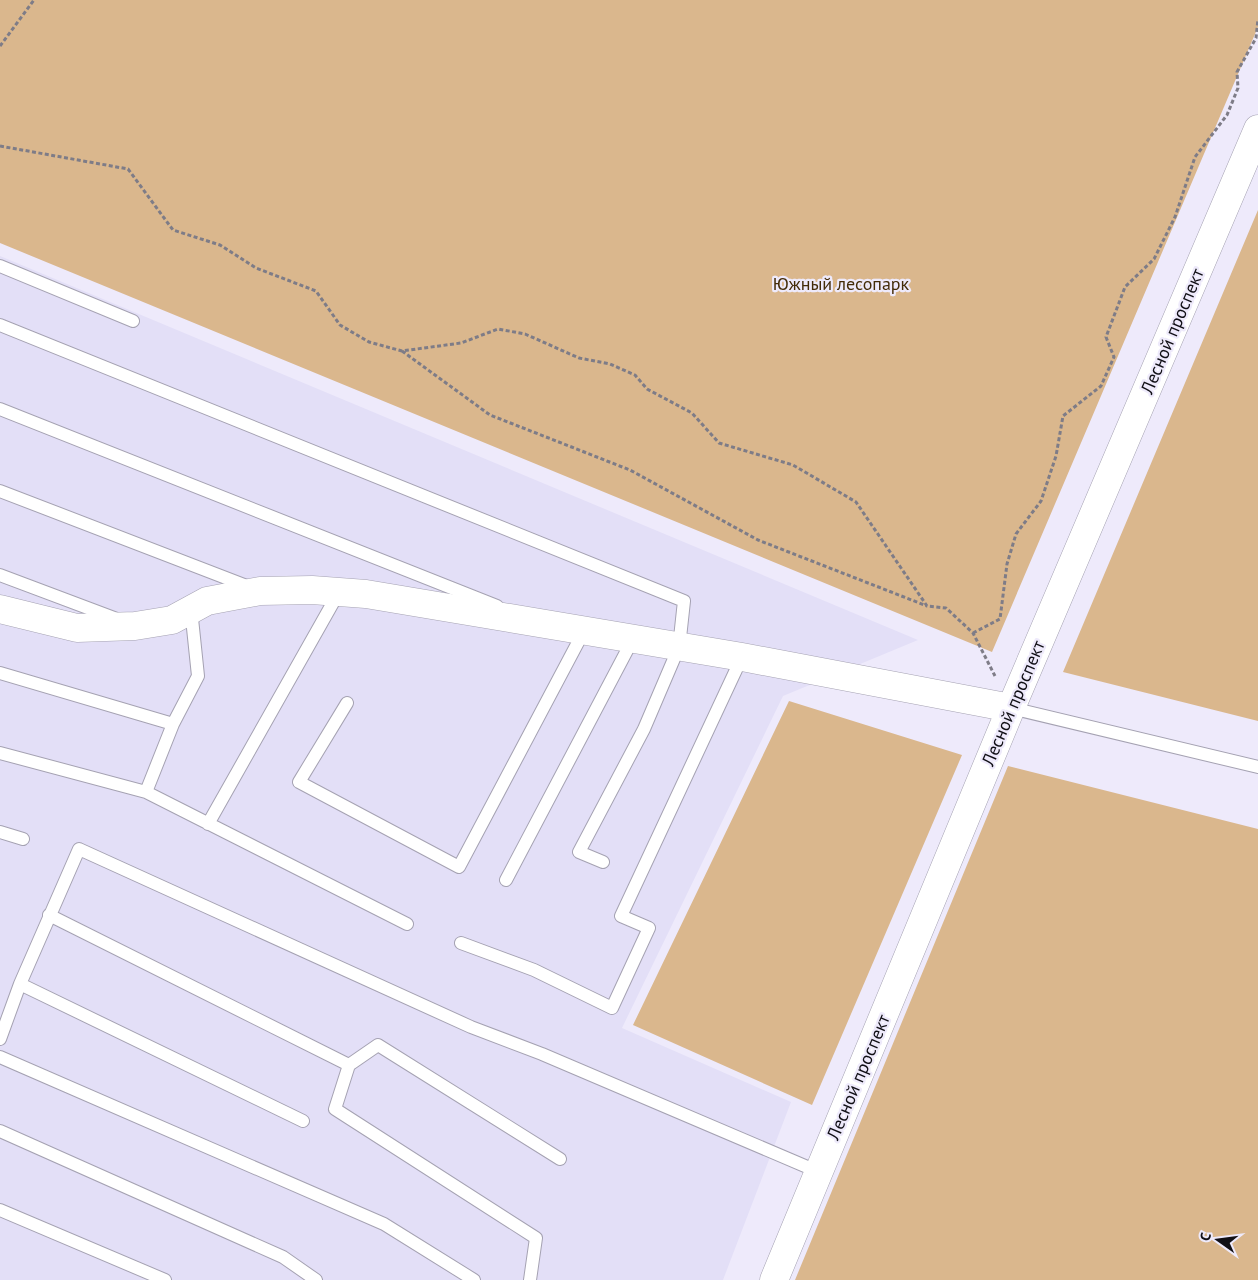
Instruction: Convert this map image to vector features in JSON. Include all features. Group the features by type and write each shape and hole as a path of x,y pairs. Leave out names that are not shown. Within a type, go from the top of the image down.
{"main road":[{"name":"Лесной проспект","path":"774,1280 1011,708 1258,129"},
{"path":"0,609 77,628 134,626 172,620 207,601 260,591 312,590 366,594 742,657 1011,708"}],"lane":[{"path":"0,266 133,321"},
{"path":"0,325 684,601 679,646 644,729 579,852 603,862"},
{"path":"0,409 544,624"},
{"path":"0,491 260,591"},
{"path":"0,574 134,626"},
{"path":"208,824 340,592"},
{"path":"146,792 173,724 198,676 191,609"},
{"path":"347,703 299,782 459,867 584,630"},
{"path":"506,880 633,639"},
{"path":"462,943 534,970 612,1008 648,928 621,916 742,657"},
{"path":"0,673 173,724"},
{"path":"1011,708 1258,767"},
{"path":"0,753 146,792 406,924"},
{"path":"0,832 23,839"},
{"path":"0,1039 20,984 79,849 471,1027 542,1054 818,1172"},
{"path":"49,915 349,1065"},
{"path":"20,984 303,1121"},
{"path":"530,1280 536,1238 335,1109 349,1065 378,1045 560,1159"},
{"path":"0,1057 384,1224 474,1280"},
{"path":"0,1131 284,1258 316,1280"},
{"path":"0,1210 165,1280"}],"path":[{"path":"0,46 34,0"},
{"path":"973,633 1000,619 1007,564 1016,534 1040,501 1056,456 1063,416 1100,386 1114,357 1106,337 1125,288 1154,259 1175,217 1194,157 1227,115 1238,88 1237,72 1256,38 1258,19"},
{"path":"0,146 128,168 173,230 220,245 256,268 316,292 340,325 369,342 402,351 490,415 630,470 758,540 927,606 946,608 973,633 1011,708"},
{"path":"402,351 461,342 498,329 525,334 547,346 579,358 610,364 635,374 647,389 692,414 719,443 793,465 856,502 927,606"}],"shaded area":[{"path":"0,256 918,640 783,696 622,1028 791,1102 723,1280 0,1280"}],"green space":[{"name":"Южный лесопарк","path":"0,0 1258,0 1258,27 992,652 0,243"},
{"path":"1258,210 1258,721 1063,672"},
{"path":"789,701 962,755 812,1105 633,1025"},
{"path":"1008,766 1258,829 1258,1280 795,1280"}]}
